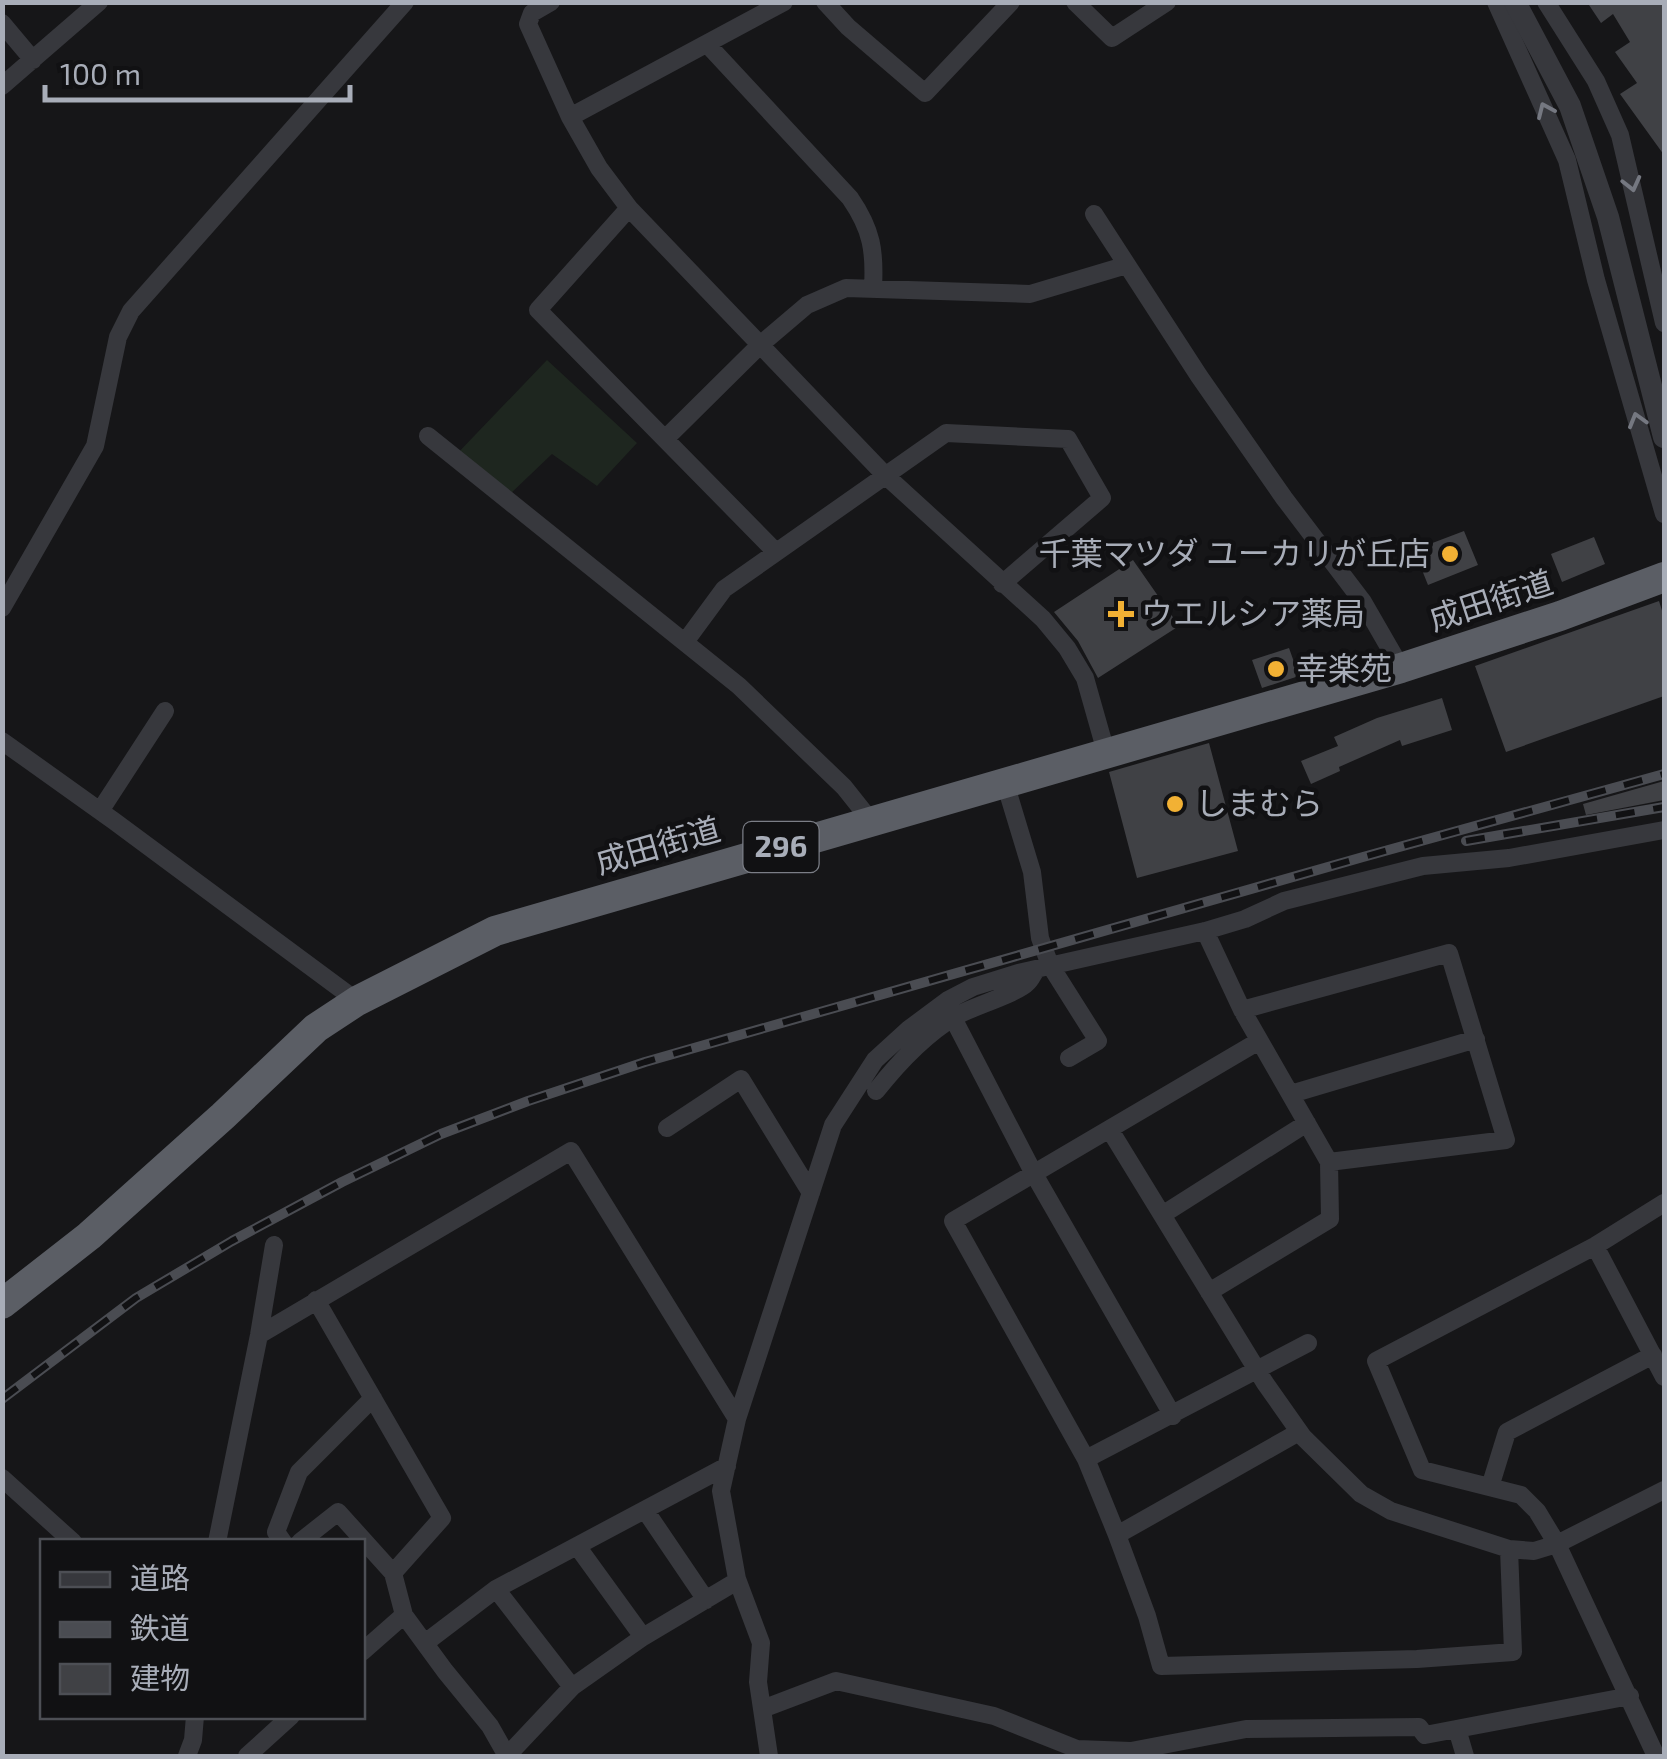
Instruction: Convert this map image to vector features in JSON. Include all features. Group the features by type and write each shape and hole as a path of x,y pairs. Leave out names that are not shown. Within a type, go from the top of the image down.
{"highway":[{"name":"成田街道","path":"2,1304 89,1236 316,1028 357,1001 496,931 1400,668 1560,616 1663,575"}],"street":[{"path":"2,86 99,2"},
{"path":"2,608 95,446 118,337 132,312 406,2"},
{"path":"551,2 532,12 528,24 570,117 599,168 629,208 885,475 1043,620 1067,648 1085,678 1106,752"},
{"path":"570,117 784,2"},
{"path":"825,2 848,27 925,93 1011,2"},
{"path":"1075,2 1112,38 1167,2"},
{"path":"1496,2 1568,160 1596,280 1664,514"},
{"path":"1515,2 1570,106 1608,217 1664,437"},
{"path":"1546,2 1596,81 1620,134 1664,324"},
{"path":"2,23 33,60"},
{"path":"707,44 850,198 863,217 875,255 874,288"},
{"path":"629,208 538,310 776,552"},
{"path":"1094,214 1199,376 1363,602 1400,668"},
{"path":"665,439 760,344 808,305 846,288 1030,294 1127,266"},
{"path":"685,642 724,589 946,433 1068,439 1102,498 1002,584"},
{"path":"428,436 740,686 844,787 872,821"},
{"path":"100,811 164,711"},
{"path":"2,741 357,1001"},
{"path":"1006,784 1032,872 1043,968 1098,1041 1069,1058"},
{"path":"769,1756 758,1682 761,1642 737,1581 722,1492 737,1420 833,1125 875,1060 909,1029 973,987 1205,931 1284,901 1423,866 1509,858 1664,830"},
{"path":"1205,931 1242,1010 1330,1162 1330,1219 1209,1292"},
{"path":"1242,1010 1449,953 1506,1140 1330,1162"},
{"path":"876,1091 919,1043 953,1018 1026,985 1043,968"},
{"path":"953,1018 1034,1174 1172,1416"},
{"path":"1290,1094 1476,1039"},
{"path":"1260,1041 952,1221 1086,1459 1147,1616 1161,1666 1416,1659 1512,1652 1509,1548"},
{"path":"668,1128 741,1079 811,1192"},
{"path":"1162,1214 1307,1123"},
{"path":"1110,1130 1299,1432 1361,1494 1391,1511 1509,1548 1534,1551 1557,1544 1664,1490"},
{"path":"259,1334 571,1151 737,1420"},
{"path":"1656,1756 1557,1544 1537,1512 1521,1495 1422,1470 1376,1361 1595,1246 1664,1204"},
{"path":"218,1539 274,1245"},
{"path":"1595,1246 1664,1377"},
{"path":"316,1300 442,1518 393,1572"},
{"path":"1086,1459 1308,1343"},
{"path":"1490,1487 1507,1432 1653,1355"},
{"path":"281,1539 276,1532 299,1472 373,1398"},
{"path":"1117,1535 1299,1432"},
{"path":"425,1643 496,1589 727,1466"},
{"path":"2,1478 71,1539"},
{"path":"645,1510 706,1600"},
{"path":"304,1539 338,1512 363,1539"},
{"path":"365,1541 393,1572 404,1615 490,1726 507,1756 572,1687 643,1637 737,1581"},
{"path":"577,1546 643,1637"},
{"path":"496,1589 572,1687"},
{"path":"365,1649 404,1615"},
{"path":"762,1709 836,1682 994,1716 1076,1749 1132,1751 1246,1730 1419,1727 1426,1735 1630,1696"},
{"path":"186,1756 193,1740 195,1719"},
{"path":"247,1756 288,1719"},
{"path":"1456,1729 1464,1756"}],"shaded area":[{"path":"547,360 637,443 597,486 552,454 506,498 454,457"}],"building":[{"path":"1587,2 1664,2 1664,155 1620,94 1637,83 1615,52 1630,42 1613,14 1601,23"},
{"path":"1464,531 1478,565 1428,585 1414,550"},
{"path":"1594,537 1605,564 1562,582 1551,554"},
{"path":"1133,560 1179,626 1098,678 1078,641 1054,612"},
{"path":"1659,601 1664,617 1664,696 1506,752 1475,666"},
{"path":"1289,648 1299,676 1262,688 1252,660"},
{"path":"1442,698 1452,730 1402,746 1400,740 1311,784 1301,761 1338,746 1334,737 1377,718"},
{"path":"1209,743 1238,851 1137,878 1109,772"},
{"path":"1664,781 1664,800 1586,815 1583,804"}],"railway":[{"path":"2,1399 136,1298 232,1241 441,1134 528,1101 645,1062 1664,774"},
{"path":"1466,841 1664,807"}],"place":[{"name":"千葉マツダ ユーカリが丘店","path":"1450,554"},
{"name":"ウエルシア薬局","path":"1121,614"},
{"name":"幸楽苑","path":"1276,669"},
{"name":"しまむら","path":"1175,804"}]}
